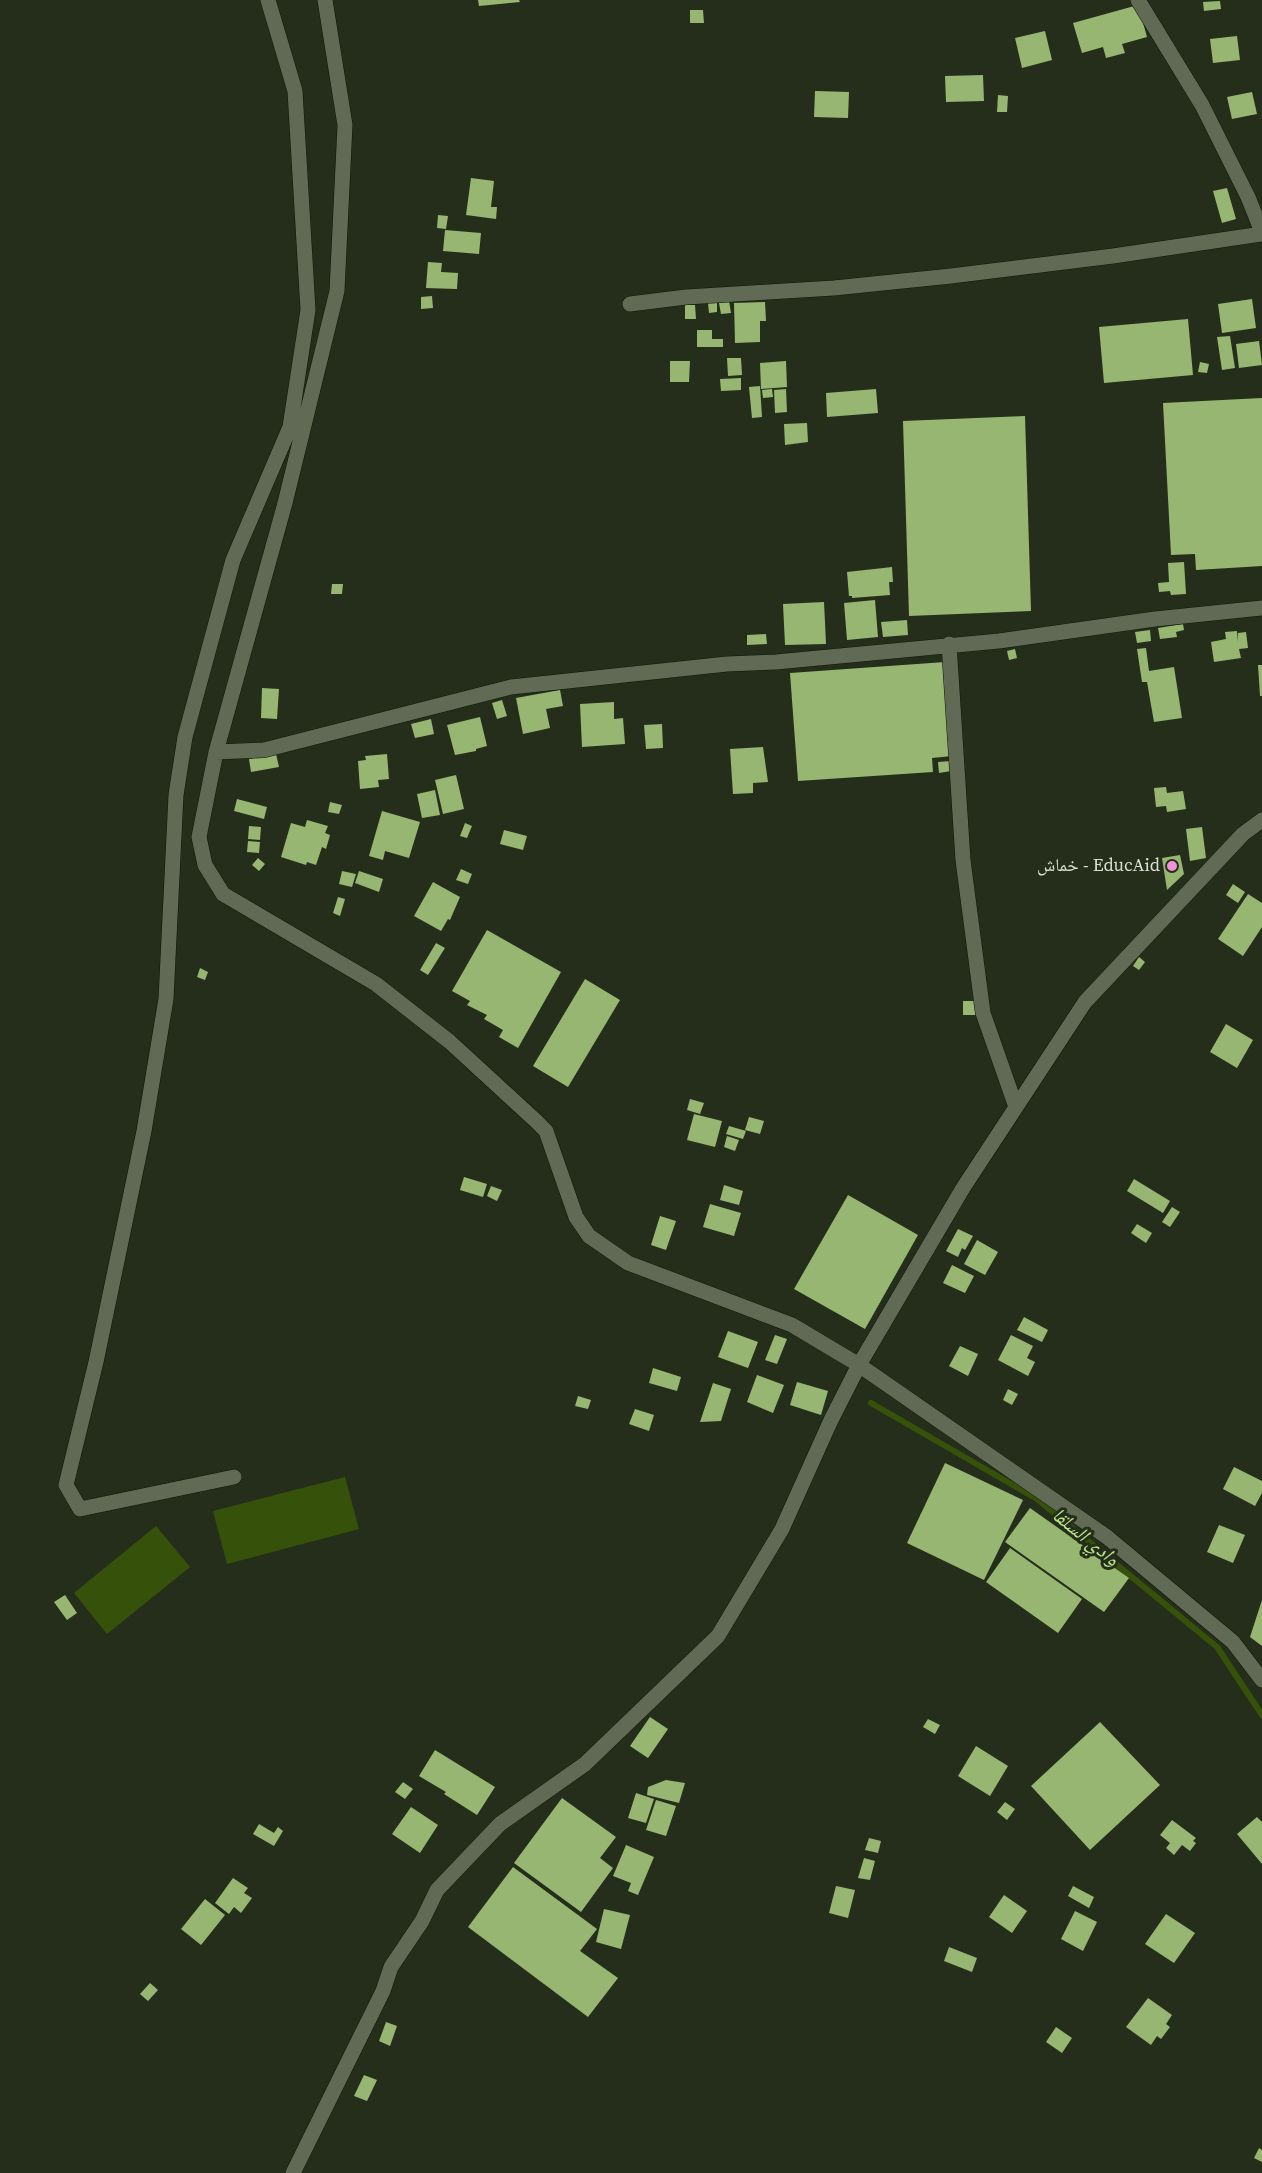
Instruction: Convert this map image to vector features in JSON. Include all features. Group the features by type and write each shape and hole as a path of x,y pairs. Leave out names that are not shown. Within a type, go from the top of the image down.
{"street":[{"path":"234,1477 80,1509 66,1485 96,1362 144,1131 166,999 175,807 185,737 233,560 290,427 308,310 295,91 268,0"},
{"path":"325,0 345,125 337,291 285,503 216,752 199,837 205,865 223,894 376,984 450,1042 537,1121 546,1131 576,1217 589,1236 628,1263 792,1325 859,1365 1107,1537 1233,1642 1262,1680"},
{"path":"630,304 686,297 834,288 951,276 1113,256 1262,233 1248,197 1202,105 1138,0"},
{"path":"216,752 264,750 511,687 728,664 776,662 999,641 1155,619 1262,608"},
{"path":"949,644 963,860 983,1013 1016,1107"},
{"path":"292,2173 383,1991 391,1967 422,1921 437,1890 500,1824 585,1764 718,1636 782,1528 831,1420 859,1365 963,1188 1085,1002 1243,834 1262,820"}],"shaded area":[{"path":"345,1477 359,1529 227,1564 213,1511"},
{"path":"156,1526 190,1567 107,1634 74,1593"}],"building":[{"path":"478,0 519,0 520,2 479,6"},
{"path":"1220,1 1221,9 1204,11 1203,2"},
{"path":"1138,5 1147,37 1122,44 1125,53 1106,58 1103,47 1082,53 1073,23"},
{"path":"690,10 703,10 704,23 690,23"},
{"path":"1045,31 1052,60 1022,68 1015,38"},
{"path":"1237,36 1240,60 1213,63 1210,39"},
{"path":"983,75 984,101 946,102 945,76"},
{"path":"815,91 849,92 848,118 814,117"},
{"path":"1252,92 1257,114 1232,119 1227,97"},
{"path":"998,95 1008,96 1007,112 997,112"},
{"path":"471,178 494,181 491,207 497,207 496,219 466,215"},
{"path":"1227,188 1236,219 1222,223 1213,191"},
{"path":"438,215 448,216 446,229 437,228"},
{"path":"445,230 481,233 479,254 443,251"},
{"path":"428,262 442,263 441,272 458,273 457,289 426,288"},
{"path":"432,296 433,308 421,309 421,297"},
{"path":"1252,299 1256,328 1222,333 1218,304"},
{"path":"729,301 731,313 721,314 719,303"},
{"path":"717,302 717,312 709,313 708,303"},
{"path":"765,302 766,321 760,321 760,342 735,343 734,303"},
{"path":"685,305 695,305 696,319 685,319"},
{"path":"1188,319 1193,375 1104,383 1099,327"},
{"path":"697,330 712,330 712,339 723,339 723,347 697,347"},
{"path":"1230,336 1235,368 1222,370 1217,337"},
{"path":"1259,341 1262,365 1239,368 1236,344"},
{"path":"727,358 741,358 742,375 728,376"},
{"path":"670,361 690,361 689,382 670,382"},
{"path":"786,361 787,387 761,389 760,363"},
{"path":"1200,362 1209,364 1207,373 1198,372"},
{"path":"741,378 741,390 721,391 720,379"},
{"path":"760,386 762,417 752,418 749,387"},
{"path":"772,389 773,397 763,398 762,390"},
{"path":"786,389 787,412 775,413 774,390"},
{"path":"876,389 878,413 827,417 826,393"},
{"path":"1262,398 1262,566 1196,570 1195,554 1171,555 1163,403"},
{"path":"1025,416 1031,611 909,616 903,421"},
{"path":"807,423 808,442 785,445 784,424"},
{"path":"1184,562 1186,594 1171,595 1170,591 1159,592 1158,583 1169,582 1168,563"},
{"path":"892,567 893,582 889,582 890,595 852,598 849,596 847,572"},
{"path":"332,584 343,584 342,594 331,594"},
{"path":"875,600 878,637 847,640 844,603"},
{"path":"824,602 826,644 785,645 783,604"},
{"path":"907,620 908,635 883,637 881,622"},
{"path":"1183,624 1184,630 1176,632 1177,637 1160,639 1158,628"},
{"path":"1150,630 1151,641 1137,643 1135,632"},
{"path":"1237,631 1238,642 1238,633 1246,632 1248,648 1239,649 1241,658 1214,662 1211,642 1226,639 1225,632"},
{"path":"766,634 767,644 747,645 747,635"},
{"path":"1146,648 1149,671 1174,667 1182,718 1154,722 1147,682 1142,682 1137,649"},
{"path":"1015,649 1017,658 1009,660 1007,651"},
{"path":"945,662 952,756 932,758 933,772 798,781 790,673"},
{"path":"1258,665 1262,665 1262,696 1260,696"},
{"path":"262,688 279,689 277,719 261,718"},
{"path":"560,690 563,706 546,709 550,728 523,734 516,698"},
{"path":"502,700 507,716 497,719 492,703"},
{"path":"614,702 614,719 623,718 625,744 582,747 580,704"},
{"path":"480,717 487,746 476,749 476,751 455,755 447,725"},
{"path":"431,719 434,734 415,738 411,724"},
{"path":"662,724 663,748 646,749 644,725"},
{"path":"763,747 768,782 753,783 753,793 733,794 730,749"},
{"path":"276,754 279,767 251,772 249,759"},
{"path":"387,754 389,779 378,780 379,787 360,789 358,761 366,760 365,756"},
{"path":"951,761 951,771 939,773 938,762"},
{"path":"456,775 464,809 443,814 435,780"},
{"path":"1166,787 1167,793 1183,791 1186,809 1167,812 1166,806 1156,807 1154,788"},
{"path":"435,790 440,815 422,818 417,794"},
{"path":"237,799 267,807 264,819 234,811"},
{"path":"330,802 342,805 339,814 328,812"},
{"path":"382,811 420,822 409,858 385,851 383,860 369,856"},
{"path":"307,820 328,826 325,833 330,835 326,849 322,847 316,865 307,862 306,865 281,857 291,823 305,827"},
{"path":"465,823 472,826 467,838 460,836"},
{"path":"249,826 261,827 260,840 248,839"},
{"path":"1202,827 1206,858 1190,861 1186,829"},
{"path":"504,830 527,836 523,850 500,844"},
{"path":"248,841 260,842 259,853 247,852"},
{"name":"خماش - EducAid","path":"1180,855 1184,874 1167,890 1162,858"},
{"path":"258,858 265,864 259,871 252,865"},
{"path":"461,869 472,874 468,884 456,880"},
{"path":"342,871 356,874 352,887 339,884"},
{"path":"359,871 383,879 379,892 355,883"},
{"path":"433,882 460,897 450,920 448,919 441,931 414,916"},
{"path":"1233,884 1245,892 1238,903 1226,895"},
{"path":"1248,894 1262,903 1262,927 1243,956 1218,939"},
{"path":"338,897 345,899 340,916 333,913"},
{"path":"487,930 561,972 518,1048 499,1037 503,1030 484,1019 487,1015 467,1005 470,1001 452,991"},
{"path":"436,943 445,948 428,975 420,970"},
{"path":"1139,957 1145,962 1139,970 1133,966"},
{"path":"200,968 208,972 205,980 197,977"},
{"path":"585,979 620,1000 568,1087 533,1066"},
{"path":"963,1001 976,1001 976,1015 963,1015"},
{"path":"1226,1024 1253,1040 1237,1068 1210,1052"},
{"path":"690,1099 704,1103 700,1114 687,1110"},
{"path":"694,1114 722,1121 715,1147 687,1140"},
{"path":"749,1117 764,1121 760,1134 745,1130"},
{"path":"729,1126 746,1131 743,1139 726,1134"},
{"path":"727,1136 739,1140 735,1151 724,1147"},
{"path":"464,1177 487,1184 483,1197 460,1190"},
{"path":"1134,1179 1170,1201 1163,1213 1127,1191"},
{"path":"724,1185 743,1191 739,1205 720,1200"},
{"path":"491,1186 502,1190 497,1201 487,1196"},
{"path":"848,1195 918,1235 865,1329 794,1289"},
{"path":"710,1204 741,1213 734,1236 703,1227"},
{"path":"1172,1207 1180,1212 1170,1227 1162,1222"},
{"path":"660,1216 676,1221 666,1250 651,1245"},
{"path":"1137,1224 1152,1233 1146,1243 1131,1233"},
{"path":"958,1229 973,1236 965,1250 962,1248 958,1257 946,1251"},
{"path":"977,1240 998,1252 985,1275 964,1264"},
{"path":"952,1265 974,1276 965,1293 943,1283"},
{"path":"1024,1317 1048,1330 1042,1342 1017,1330"},
{"path":"728,1331 758,1342 748,1368 718,1357"},
{"path":"775,1335 787,1339 777,1364 765,1360"},
{"path":"1011,1335 1033,1346 1027,1358 1035,1362 1028,1376 998,1360"},
{"path":"960,1346 978,1354 968,1376 949,1366"},
{"path":"653,1368 681,1377 677,1391 649,1383"},
{"path":"757,1375 784,1385 773,1413 747,1402"},
{"path":"797,1382 828,1391 821,1415 790,1405"},
{"path":"713,1383 731,1389 721,1421 700,1422"},
{"path":"1008,1389 1018,1394 1012,1405 1003,1400"},
{"path":"578,1396 591,1400 588,1409 575,1406"},
{"path":"635,1409 654,1415 649,1431 629,1424"},
{"path":"945,1463 1023,1500 984,1580 907,1543"},
{"path":"1234,1467 1262,1481 1262,1493 1255,1506 1223,1489"},
{"path":"1030,1508 1129,1578 1104,1612 1005,1542"},
{"path":"1219,1525 1245,1535 1233,1563 1207,1552"},
{"path":"1010,1548 1082,1599 1058,1633 986,1582"},
{"path":"65,1595 77,1613 67,1620 54,1602"},
{"path":"1262,1600 1262,1646 1250,1637"},
{"path":"650,1717 668,1729 648,1758 630,1746"},
{"path":"928,1719 940,1725 935,1734 923,1727"},
{"path":"1100,1722 1160,1785 1090,1850 1031,1786"},
{"path":"976,1746 1008,1766 990,1796 958,1776"},
{"path":"435,1750 495,1787 477,1815 419,1776"},
{"path":"666,1780 685,1783 679,1803 647,1795 648,1787"},
{"path":"403,1782 413,1789 405,1799 395,1792"},
{"path":"636,1793 654,1799 646,1823 628,1818"},
{"path":"562,1798 616,1837 600,1858 613,1868 581,1912 514,1863"},
{"path":"656,1800 676,1806 666,1836 646,1830"},
{"path":"1005,1802 1015,1809 1007,1820 997,1812"},
{"path":"411,1807 438,1825 420,1853 392,1834"},
{"path":"1257,1817 1262,1822 1262,1864 1237,1834"},
{"path":"1172,1820 1196,1838 1193,1841 1196,1843 1190,1851 1182,1845 1174,1855 1166,1848 1170,1843 1160,1835"},
{"path":"259,1824 274,1833 278,1827 283,1831 274,1846 253,1834"},
{"path":"869,1838 881,1841 878,1853 865,1850"},
{"path":"626,1845 654,1857 638,1895 628,1891 631,1883 613,1876"},
{"path":"864,1858 875,1861 870,1880 858,1878"},
{"path":"513,1867 597,1929 580,1951 618,1978 588,2017 468,1927"},
{"path":"233,1878 248,1888 244,1893 252,1898 241,1913 234,1907 229,1914 215,1903"},
{"path":"836,1886 855,1890 848,1918 829,1913"},
{"path":"1073,1886 1094,1897 1089,1908 1068,1896"},
{"path":"1004,1895 1027,1911 1012,1933 989,1917"},
{"path":"205,1899 225,1915 201,1945 181,1929"},
{"path":"604,1909 630,1915 621,1949 596,1942"},
{"path":"1075,1911 1097,1922 1083,1951 1061,1939"},
{"path":"1166,1914 1195,1933 1174,1963 1145,1944"},
{"path":"949,1947 977,1958 972,1972 944,1961"},
{"path":"150,1983 158,1990 148,2001 140,1994"},
{"path":"1148,1998 1172,2015 1166,2024 1170,2027 1161,2039 1157,2036 1151,2045 1126,2027"},
{"path":"386,2022 397,2026 390,2046 379,2041"},
{"path":"1056,2027 1072,2038 1062,2053 1046,2042"},
{"path":"364,2075 377,2080 367,2101 354,2096"},
{"path":"1259,2148 1262,2150 1262,2162 1254,2158"}],"waterway":[{"name":"وادي السلقا","path":"871,1403 1037,1499 1217,1647 1262,1715"}],"place":[{"name":"خماش - EducAid","path":"1172,866"}]}
